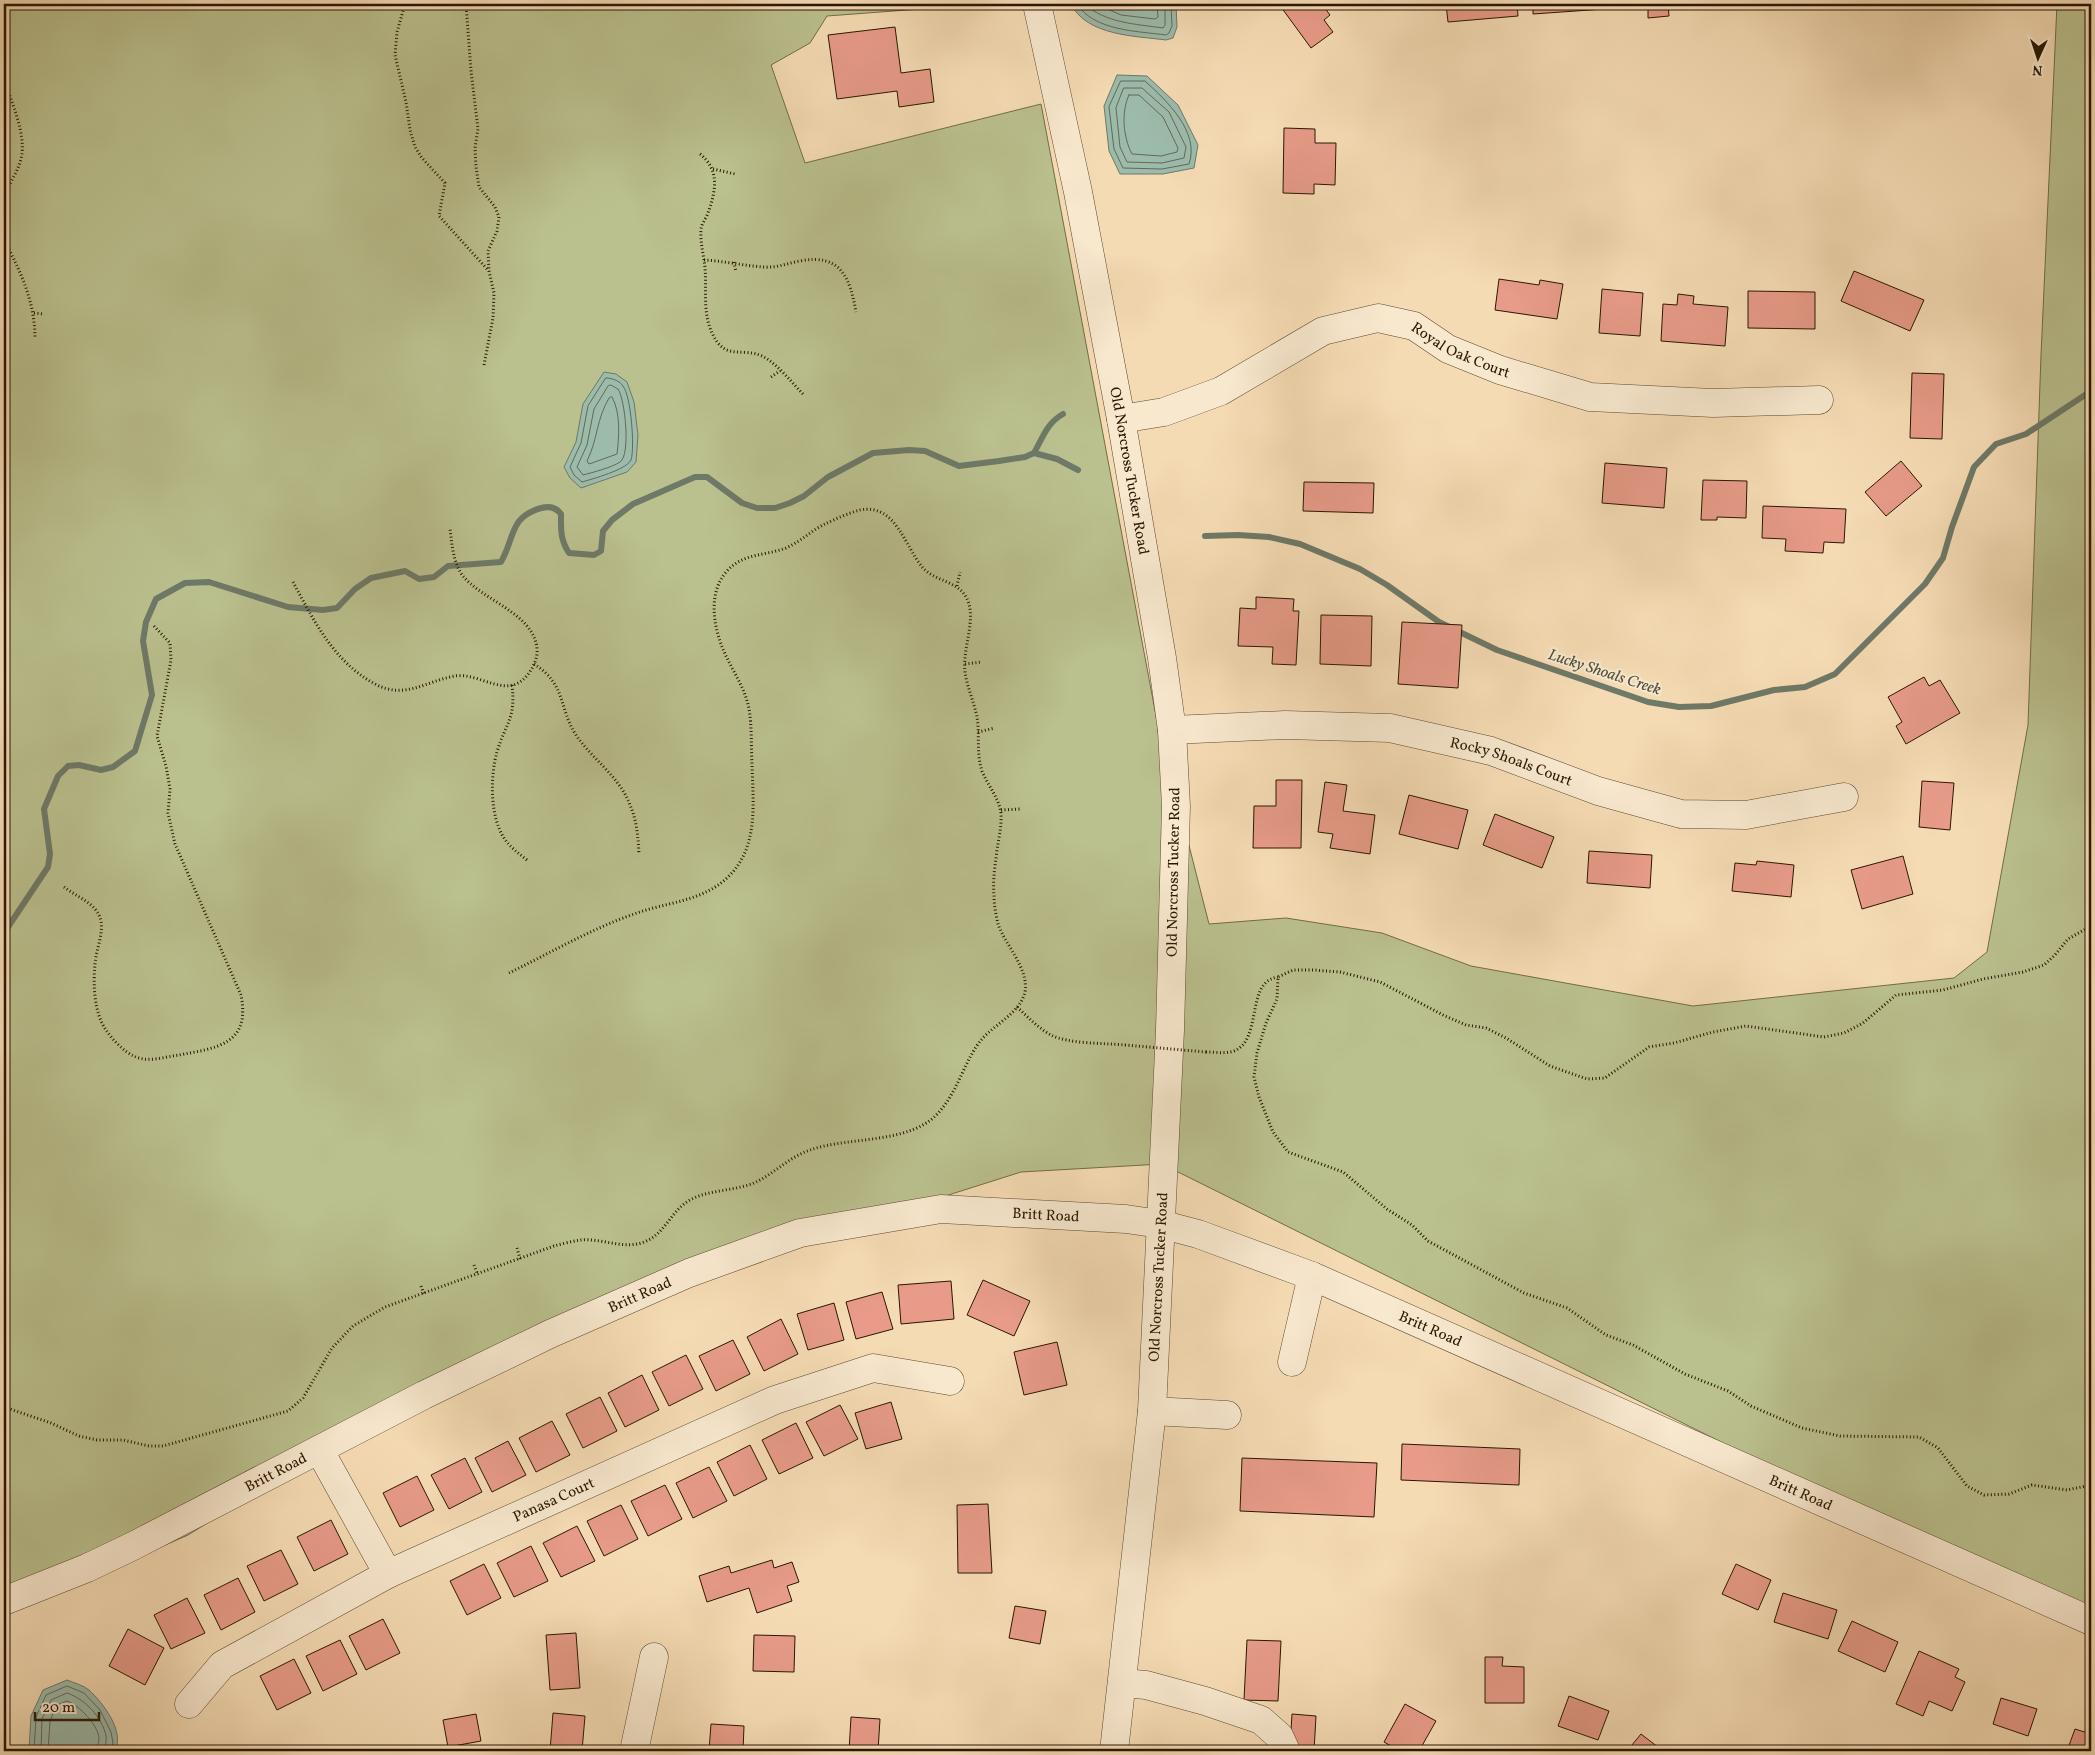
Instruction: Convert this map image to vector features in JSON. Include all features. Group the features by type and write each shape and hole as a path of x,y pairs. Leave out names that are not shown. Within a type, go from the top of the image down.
{"street":[{"name":"Old Norcross Tucker Road","path":"1037,4 1078,192 1121,420 1162,658 1172,730 1176,806 1170,1030 1152,1411 1114,1751"},
{"name":"Royal Oak Court","path":"1121,420 1164,412 1221,391 1323,331 1378,318 1414,326 1448,349 1500,370 1590,397 1713,403 1819,400"},
{"name":"Rocky Shoals Court","path":"1172,730 1285,725 1390,728 1491,751 1598,790 1681,814 1746,815 1844,797"},
{"name":"Britt Road","path":"4,1601 87,1568 320,1451 424,1395 550,1334 689,1274 800,1233 941,1209 1126,1219 1160,1224 1198,1234 1312,1276 2091,1621"},
{"path":"1292,1362 1312,1276"},
{"name":"Panasa Court","path":"189,1704 222,1665 388,1574 775,1400 873,1368 950,1381"},
{"path":"1152,1411 1227,1415"},
{"path":"320,1451 388,1574"},
{"path":"634,1751 654,1657"},
{"path":"1122,1683 1146,1685 1261,1720 1279,1736 1286,1751"}],"path":[{"path":"405,4 397,32 395,55 406,102 410,130 415,146 422,158 444,183 440,216 488,271"},
{"path":"466,4 470,71 478,129 474,148 476,168 479,186 495,207 499,217 497,231 488,251 488,271 494,293 494,301 493,318 484,365"},
{"path":"4,79 19,128 21,157 4,194"},
{"path":"4,102 10,100"},
{"path":"700,154 709,162 712,168 714,188 708,212 701,228 707,318 712,334 720,347 730,352 761,356 775,364 804,395"},
{"path":"712,168 736,174"},
{"path":"4,240 30,298 34,313 35,339"},
{"path":"704,260 766,267 822,260 833,264 846,275 852,288 856,312"},
{"path":"734,262 736,272"},
{"path":"34,313 43,314"},
{"path":"771,377 780,371"},
{"path":"4,1407 51,1423 79,1436 97,1440 123,1440 149,1446 162,1446 288,1411 303,1398 332,1348 353,1326 385,1307 554,1246 582,1240 628,1245 642,1243 656,1236 684,1205 701,1195 729,1191 757,1182 807,1150 887,1136 922,1126 936,1117 953,1095 978,1043 1017,1008 1024,992 1024,978 998,922 994,898 1000,810 982,772 978,753 978,723 965,673 971,611 966,594 957,586 935,578 924,569 888,516 876,509 860,510 825,524 787,548 747,557 729,568 717,584 714,602 716,627 724,651 742,686 749,708 754,825 746,854 730,876 709,892 670,905 636,913 509,973"},
{"path":"294,582 314,621 336,652 359,674 388,689 407,690 457,676 468,676 501,686 512,685 526,678 534,664 537,649 534,637 526,626 462,575 455,558 450,528"},
{"path":"957,586 960,572"},
{"path":"64,887 95,909 101,921 102,934 95,961 95,995 100,1018 106,1030 119,1045 133,1056 143,1059 157,1059 218,1047 228,1042 236,1033 242,1020 244,1008 241,995 174,844 168,813 170,789 166,766 157,736 171,660 170,642 152,625"},
{"path":"965,664 982,662"},
{"path":"534,664 552,680 560,692 568,721 576,734 590,754 614,779 630,804 637,828 639,854"},
{"path":"512,685 513,709 509,725 498,751 493,774 493,796 498,823 503,837 513,849 527,860"},
{"path":"978,732 995,728"},
{"path":"1000,810 1020,809"},
{"path":"1017,1008 1034,1024 1052,1036 1125,1045 1223,1053 1235,1050 1244,1043 1251,1030 1260,992 1272,978 1293,970 1340,972 1380,982 1445,1016 1466,1025 1486,1028 1506,1038 1550,1066 1587,1079 1605,1078 1649,1047 1674,1043 1713,1032 1746,1026 1824,1037 1844,1033 1863,1023 1896,995 1943,990 1982,979 2024,972 2044,965 2056,955 2068,938 2091,926"},
{"path":"1278,977 1277,999 1266,1023 1257,1053 1254,1077 1259,1097 1273,1132 1288,1152 1343,1172 1380,1204 1412,1225 1428,1241 1524,1293 1567,1308 1606,1335 1633,1345 1685,1374 1728,1391 1751,1406 1802,1428 1840,1436 1919,1437 1938,1448 1968,1486 1984,1495 2009,1494 2032,1485 2067,1490 2091,1485"},
{"path":"517,1248 520,1259"},
{"path":"474,1265 478,1275"},
{"path":"421,1286 424,1294"}],"green space":[{"path":"4,4 988,4 827,16 810,43 771,65 805,163 1041,104 1156,716 1209,924 1286,918 1382,933 1471,966 1693,1006 1954,978 1987,952 2028,725 2041,355 2057,4 2091,4 2091,1626 1162,1164 1021,1172 835,1231 478,1354 188,1535 4,1616"}],"water":[{"path":"1071,4 1176,4 1177,27 1173,38 1166,40 1113,32 1088,23 1078,15"},
{"path":"1117,75 1147,76 1178,105 1198,145 1194,168 1163,174 1120,174 1109,151 1104,106"},
{"path":"604,372 616,374 627,382 634,402 638,435 636,462 627,472 581,488 570,478 564,467 576,442 583,404"},
{"path":"67,1680 89,1690 106,1710 115,1726 117,1735 115,1751 29,1751 31,1716 43,1690"}],"building":[{"path":"1285,4 1322,4 1330,15 1324,20 1333,32 1311,48 1281,7"},
{"path":"1446,4 1517,4 1518,16 1448,22"},
{"path":"1533,4 1604,4 1604,9 1533,14"},
{"path":"1620,4 1668,4 1669,16 1648,18 1648,5 1620,7"},
{"path":"895,27 901,73 930,69 934,102 899,107 897,91 837,99 828,35"},
{"path":"1284,128 1315,129 1315,143 1336,143 1335,185 1314,184 1314,194 1283,193"},
{"path":"1854,271 1924,300 1910,331 1841,301"},
{"path":"1499,279 1539,285 1540,280 1563,284 1557,319 1495,310"},
{"path":"1602,289 1643,293 1640,336 1599,333"},
{"path":"1748,291 1815,292 1815,329 1748,328"},
{"path":"1678,294 1694,296 1693,304 1728,307 1725,346 1661,341 1663,304 1677,305"},
{"path":"1912,373 1944,374 1942,439 1910,438"},
{"path":"1901,461 1922,486 1886,516 1865,492"},
{"path":"1605,463 1667,468 1664,508 1602,503"},
{"path":"1703,480 1747,481 1746,518 1717,517 1717,520 1701,520"},
{"path":"1304,482 1374,483 1373,513 1303,511"},
{"path":"1763,506 1846,509 1844,543 1824,542 1823,553 1785,551 1786,539 1762,538"},
{"path":"1256,597 1294,599 1293,611 1299,611 1296,665 1272,664 1273,647 1238,646 1240,608 1256,609"},
{"path":"1321,615 1372,616 1371,666 1320,664"},
{"path":"1402,622 1462,625 1458,688 1398,684"},
{"path":"1924,677 1929,686 1940,680 1960,713 1906,744 1896,726 1902,722 1888,697"},
{"path":"1276,780 1302,780 1301,848 1253,848 1254,806 1276,806"},
{"path":"1922,781 1954,783 1950,830 1919,827"},
{"path":"1325,782 1347,785 1343,811 1375,815 1370,854 1330,848 1333,834 1318,832"},
{"path":"1409,795 1468,810 1458,849 1399,834"},
{"path":"1495,814 1554,837 1542,868 1483,845"},
{"path":"1589,851 1652,855 1650,888 1587,883"},
{"path":"1903,856 1913,894 1862,909 1851,870"},
{"path":"1757,861 1794,865 1791,897 1732,891 1735,863 1756,865"},
{"path":"983,1280 1030,1301 1014,1336 967,1315"},
{"path":"951,1281 954,1319 901,1324 898,1285"},
{"path":"882,1292 893,1329 856,1339 846,1302"},
{"path":"834,1303 844,1340 808,1350 797,1314"},
{"path":"781,1319 798,1354 764,1371 747,1337"},
{"path":"733,1340 750,1374 716,1391 699,1356"},
{"path":"1057,1342 1067,1385 1024,1395 1014,1352"},
{"path":"686,1355 703,1389 669,1406 652,1372"},
{"path":"642,1375 659,1410 625,1427 608,1393"},
{"path":"600,1397 617,1431 583,1448 566,1414"},
{"path":"891,1402 902,1439 866,1449 855,1413"},
{"path":"840,1405 858,1439 824,1456 806,1422"},
{"path":"552,1421 570,1455 536,1472 519,1438"},
{"path":"796,1423 813,1458 779,1474 762,1440"},
{"path":"508,1441 526,1475 492,1492 475,1458"},
{"path":"1402,1444 1520,1449 1519,1485 1401,1480"},
{"path":"750,1445 767,1479 734,1496 717,1462"},
{"path":"465,1458 482,1492 449,1509 431,1475"},
{"path":"1242,1458 1377,1463 1374,1517 1240,1511"},
{"path":"709,1467 727,1501 693,1518 676,1483"},
{"path":"417,1476 434,1510 400,1527 383,1493"},
{"path":"665,1485 682,1519 648,1536 631,1501"},
{"path":"988,1504 992,1573 958,1573 957,1505"},
{"path":"621,1505 638,1539 604,1556 587,1521"},
{"path":"331,1520 348,1554 314,1571 297,1537"},
{"path":"577,1526 595,1561 561,1577 543,1543"},
{"path":"531,1546 548,1581 514,1597 497,1563"},
{"path":"281,1550 298,1584 264,1601 247,1566"},
{"path":"772,1560 774,1568 792,1562 799,1582 787,1586 792,1601 757,1613 749,1588 707,1602 699,1576 729,1566 731,1573"},
{"path":"484,1564 501,1598 467,1615 450,1581"},
{"path":"1736,1564 1771,1580 1758,1610 1722,1594"},
{"path":"238,1578 255,1612 221,1630 204,1595"},
{"path":"1783,1593 1837,1610 1828,1639 1774,1622"},
{"path":"187,1598 205,1633 171,1649 154,1615"},
{"path":"1015,1606 1046,1611 1040,1644 1009,1638"},
{"path":"383,1619 400,1653 366,1670 349,1636"},
{"path":"1852,1621 1898,1642 1885,1672 1838,1651"},
{"path":"128,1629 164,1648 145,1685 109,1666"},
{"path":"576,1633 580,1688 550,1690 546,1635"},
{"path":"754,1635 795,1636 794,1672 753,1671"},
{"path":"340,1640 357,1674 323,1691 306,1656"},
{"path":"1247,1640 1281,1641 1278,1701 1244,1700"},
{"path":"1919,1651 1959,1669 1955,1677 1965,1682 1952,1711 1929,1701 1923,1716 1896,1704"},
{"path":"1485,1657 1503,1657 1502,1666 1524,1667 1524,1703 1485,1703"},
{"path":"294,1659 311,1693 277,1710 260,1676"},
{"path":"1569,1696 1609,1711 1598,1740 1558,1726"},
{"path":"2001,1698 2037,1709 2028,1736 1993,1724"},
{"path":"1405,1704 1436,1721 1419,1751 1400,1751 1384,1742"},
{"path":"553,1713 585,1716 582,1751 550,1751"},
{"path":"476,1714 481,1741 448,1747 443,1720"},
{"path":"1292,1714 1316,1716 1314,1751 1295,1751 1290,1747"},
{"path":"851,1717 880,1719 878,1751 849,1751"},
{"path":"711,1724 744,1726 743,1751 709,1751"},
{"path":"2075,1729 2091,1734 2091,1751 2067,1751"},
{"path":"1641,1734 1663,1751 1627,1751"},
{"path":"1238,1748 1265,1751 1238,1751"}],"waterway":[{"name":"Lucky Shoals Creek","path":"1205,536 1238,535 1269,537 1300,544 1360,569 1387,585 1439,622 1497,650 1648,702 1679,707 1711,706 1774,690 1805,687 1835,674 1925,584 1943,558 1974,467 1996,444 2026,434 2091,391"},
{"path":"1034,453 1049,426 1063,414"},
{"name":"Lucky Shoals Creek","path":"4,933 48,867 50,854 44,809 58,776 68,766 79,765 101,770 113,767 135,751 152,695 143,641 146,622 156,599 185,583 209,582 288,607 323,610 337,608 355,589 371,578 405,571 419,579 434,577 448,566 501,562 518,523 531,512 544,507 555,508 561,514 561,530 569,553 594,555 601,551 603,531 612,520 633,504 695,477 707,477 742,503 757,508 775,508 804,496 828,477 873,453 909,450 925,451 959,466 1025,457 1034,453 1057,459 1078,470"}]}
